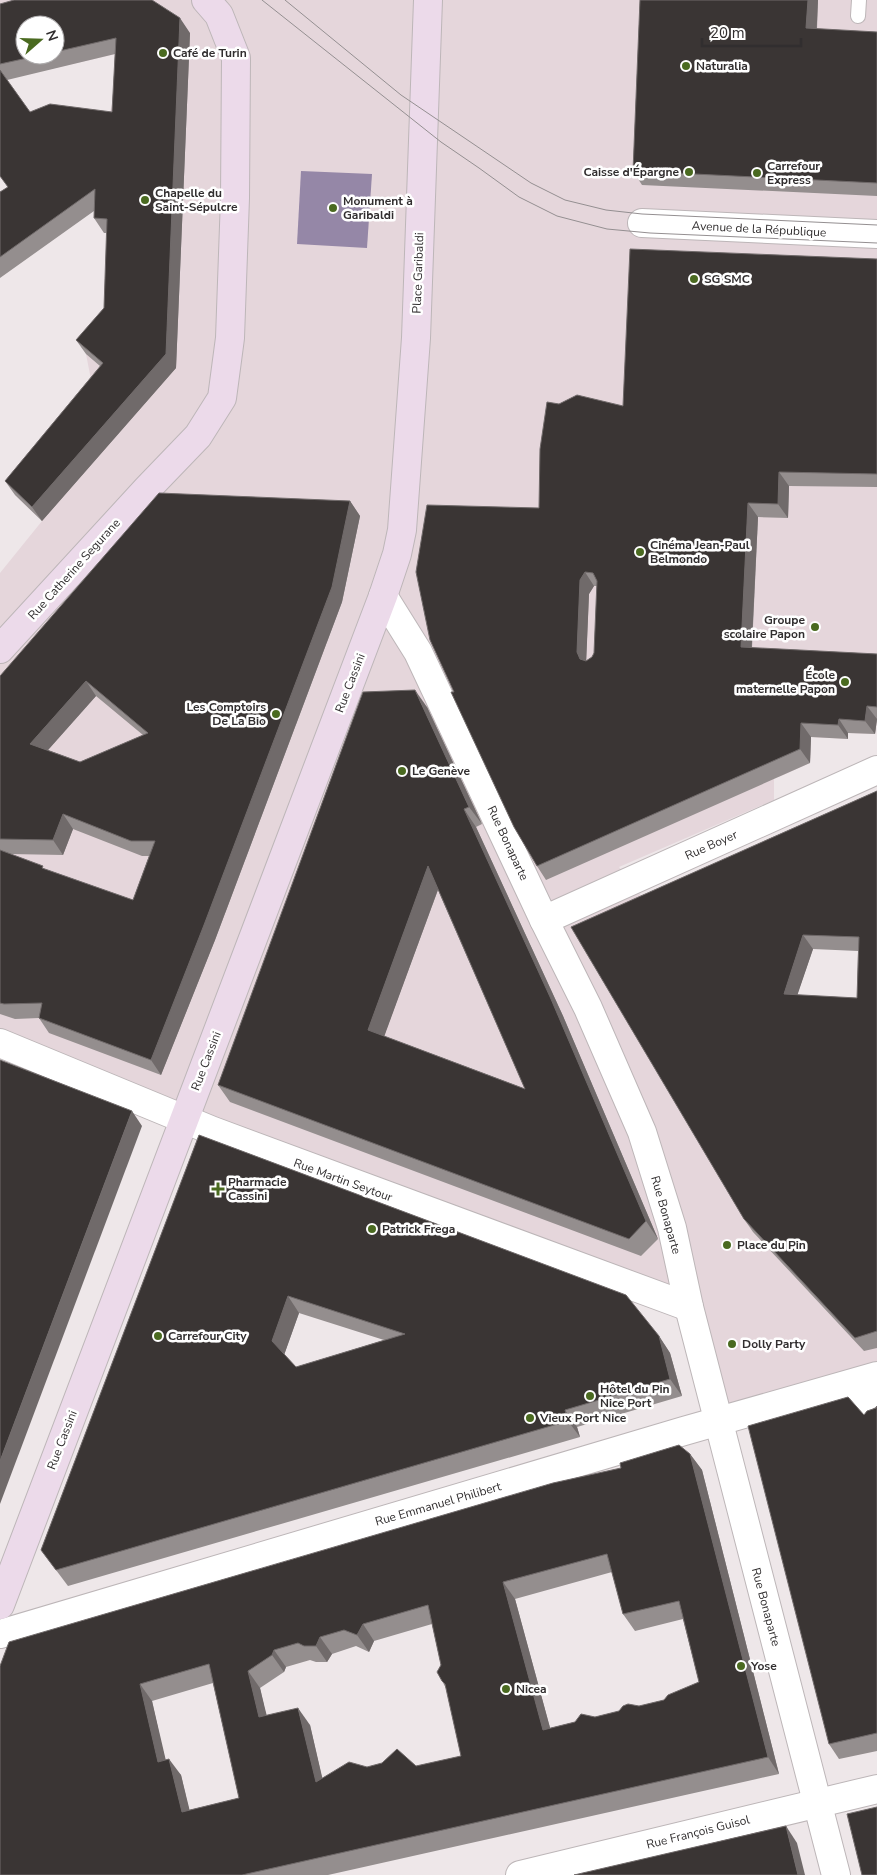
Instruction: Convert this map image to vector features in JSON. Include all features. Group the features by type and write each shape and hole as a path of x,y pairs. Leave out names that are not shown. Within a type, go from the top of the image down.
{"main road":[{"name":"Place Garibaldi","path":"403,516 416,338 428,0"},
{"name":"Rue Catherine Segurane","path":"0,650 198,436 222,398 230,338 236,58 213,7"},
{"name":"Rue Cassini","path":"0,1605 383,596 397,554 403,516"}],"street":[{"name":"Avenue de la République","path":"642,223 877,234"},
{"name":"Rue Bonaparte","path":"383,596 418,652 544,920 588,1008 642,1132 672,1228 689,1307 836,1875"},
{"name":"Rue Boyer","path":"544,920 877,770"},
{"name":"Rue Martin Seytour","path":"0,1043 184,1120 689,1307"},
{"name":"Rue Emmanuel Philibert","path":"0,1634 718,1421 867,1379"},
{"path":"867,1379 877,1411"},
{"name":"Rue François Guisol","path":"520,1875 877,1790"}],"lane":[{"path":"858,0 858,16"}],"shaded area":[{"path":"0,0 877,0 877,719 875,734 848,733 848,739 811,737 810,763 779,777 774,775 774,800 619,867 877,1202 877,1376 718,1421 689,1307 0,1046 0,573 42,521 15,495 95,400 86,354 114,323 107,124 125,52 42,71 40,65 65,65 65,15 15,15 15,60 0,63"},
{"path":"301,171 372,174 367,248 297,244"}],"building":[{"path":"14,0 152,0 180,18 166,354 32,507 5,481 103,363 76,340 104,308 107,219 94,218 95,189 0,257 0,192 8,187 0,176 0,70 30,112 50,104 112,112 116,38 65,50 65,15 15,15 15,61 0,64 0,4"},
{"path":"640,0 808,0 806,28 877,32 877,183 633,171"},
{"path":"630,249 877,259 877,474 779,472 778,504 748,503 741,647 877,654 877,707 867,706 865,721 839,719 838,725 801,723 800,749 537,866 514,827 451,692 454,692 430,640 416,572 427,505 539,508 540,449 547,402 559,404 577,395 623,406","holes":["585,572 593,573 597,581 594,653 586,661 580,659 577,652 580,580"]},
{"path":"159,493 350,501 332,587 151,1060 39,1018 42,1003 0,1003 0,850 43,866 42,868 133,900 155,841 131,841 63,814 53,840 0,839 0,676","holes":["86,681 148,733 80,762 30,744"]},
{"path":"415,690 469,807 464,809 551,999 646,1221 629,1239 218,1085 363,692","holes":["428,866 525,1089 368,1030"]},
{"path":"877,791 877,1331 855,1338 744,1219 571,927","holes":["803,935 859,937 857,998 784,994"]},
{"path":"0,1060 132,1111 0,1461"},
{"path":"199,1135 626,1295 659,1336 670,1379 565,1410 568,1421 56,1570 41,1550","holes":["288,1296 405,1334 296,1367 272,1341"]},
{"path":"848,1397 864,1415 867,1411 877,1406 877,1733 829,1744 748,1426"},
{"path":"679,1445 690,1454 768,1757 242,1875 0,1875 0,1666 9,1642 553,1483 621,1468 620,1463","holes":["607,1554 623,1614 679,1601 699,1682 668,1695 664,1700 639,1706 628,1704 619,1711 595,1717 581,1714 575,1722 543,1730 503,1582","428,1605 441,1665 437,1672 445,1684 461,1756 416,1766 397,1749 382,1763 367,1767 349,1762 316,1782 298,1708 259,1717 248,1671 272,1655 274,1650 298,1643 304,1646 316,1646 320,1637 344,1630 357,1635 363,1624","209,1664 239,1798 182,1812 169,1759 158,1762 140,1684"]},
{"path":"877,1807 877,1875 862,1875 847,1814"},
{"path":"786,1826 798,1875 574,1875"}],"tram line":[{"path":"262,0 441,142 519,197 557,216 607,229 650,233 877,243"},
{"path":"285,0 401,95 531,183 565,200 606,210 642,214 877,225"}],"place":[{"name":"Café de Turin","path":"163,53"},
{"name":"Naturalia","path":"686,66"},
{"name":"Caisse d'Épargne","path":"689,172"},
{"name":"Carrefour Express","path":"757,173"},
{"name":"Chapelle du Saint-Sépulcre","path":"145,200"},
{"name":"Monument à Garibaldi","path":"333,208"},
{"name":"SG SMC","path":"694,279"},
{"name":"Cinéma Jean-Paul Belmondo","path":"640,552"},
{"name":"Groupe scolaire Papon","path":"815,627"},
{"name":"École maternelle Papon","path":"845,682"},
{"name":"Les Comptoirs De La Bio","path":"276,714"},
{"name":"Le Genève","path":"402,771"},
{"name":"Pharmacie Cassini","path":"218,1189"},
{"name":"Patrick Frega","path":"372,1229"},
{"name":"Place du Pin","path":"727,1245"},
{"name":"Carrefour City","path":"158,1336"},
{"name":"Dolly Party","path":"732,1344"},
{"name":"Hôtel du Pin Nice Port","path":"590,1396"},
{"name":"Vieux Port Nice","path":"530,1418"},
{"name":"Yose","path":"741,1666"},
{"name":"Nicea","path":"506,1689"}]}
